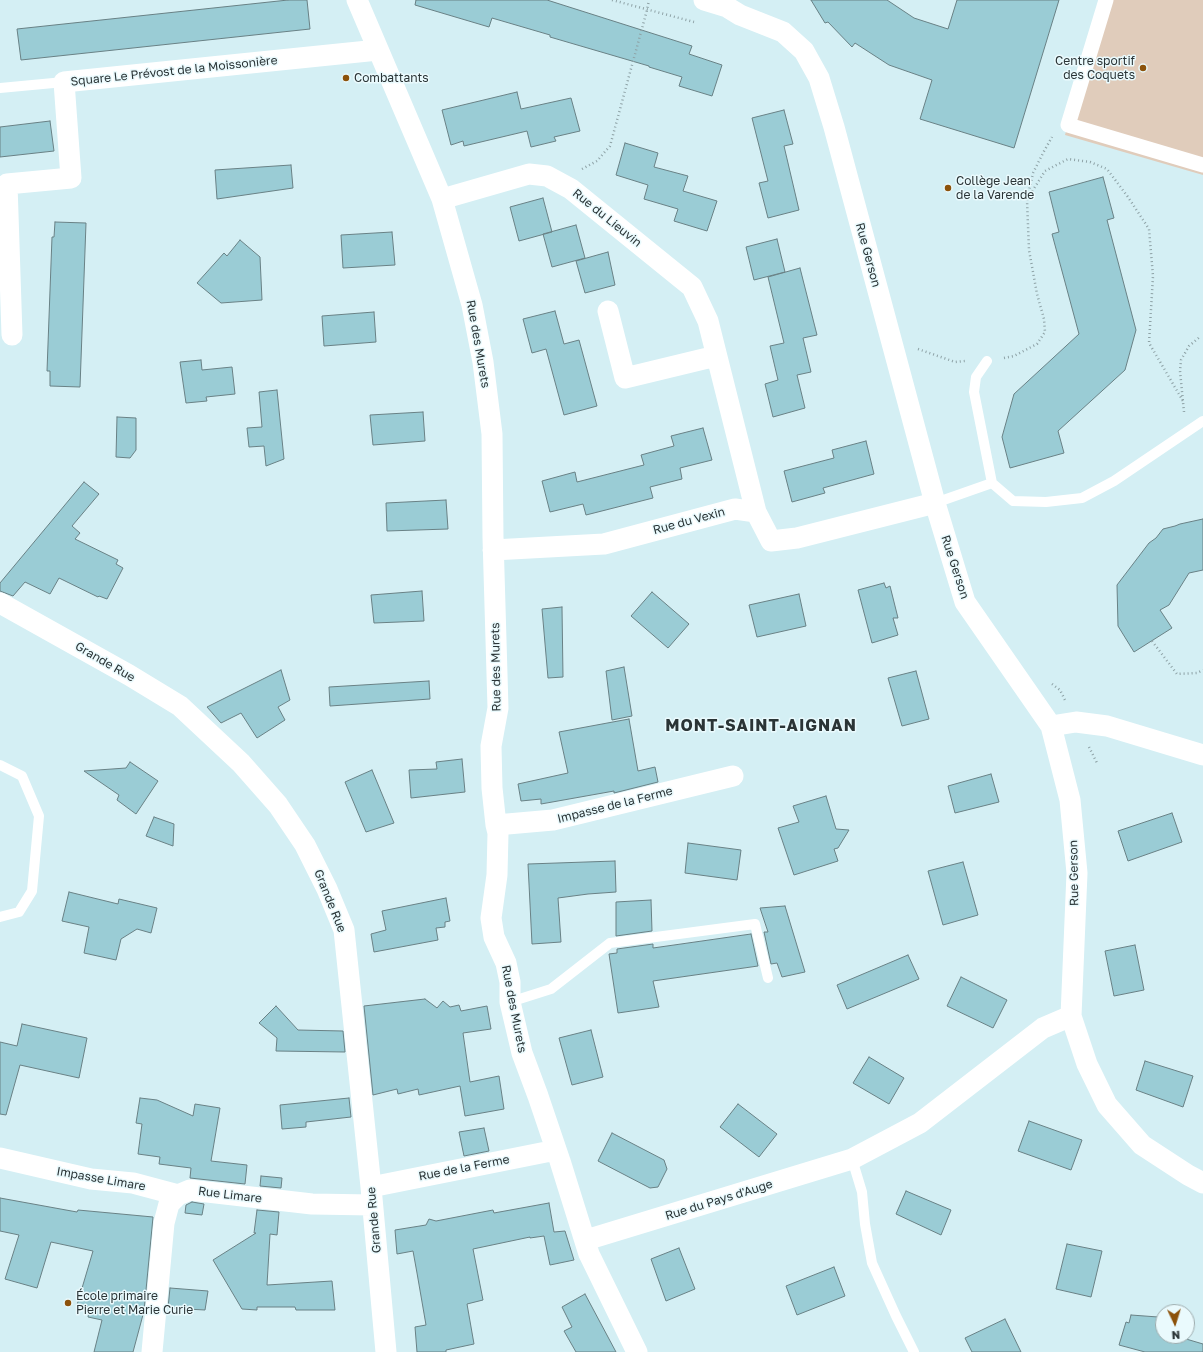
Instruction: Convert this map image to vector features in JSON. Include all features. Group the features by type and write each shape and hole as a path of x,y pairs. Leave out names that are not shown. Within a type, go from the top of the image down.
{"street":[{"name":"Rue des Murets","path":"357,0 442,198 472,305 483,362 492,434 493,550 498,708 491,746 492,788 498,833 497,875 491,918 494,937 506,963 510,982 510,1002 522,1053 538,1096 586,1240 589,1254 637,1352"},
{"name":"Rue Gerson","path":"704,0 727,7 740,15 783,32 804,50 819,78 834,128 935,503 965,602 1051,726 1070,800 1077,873 1071,1016 1087,1064 1107,1105 1142,1145 1203,1183"},
{"path":"1106,0 1068,125 1203,165"},
{"name":"Square Le Prévost de la Moissonière","path":"12,335 5,279 4,185 71,178 64,82 378,50"},
{"name":"Rue du Lieuvin","path":"442,198 529,174 547,176 563,184 692,287 708,321 756,512"},
{"path":"608,311 625,378 716,356"},
{"path":"756,512 770,541 797,538 935,503"},
{"name":"Rue du Vexin","path":"493,550 604,544 735,509 756,512"},
{"name":"Grande Rue","path":"0,603 129,675 180,706 241,763 278,805 305,845 327,889 344,930 372,1196 386,1352"},
{"path":"1051,726 1076,722 1107,726 1203,755"},
{"name":"Impasse de la Ferme","path":"496,825 553,820 733,776"},
{"name":"Rue du Pays d'Auge","path":"586,1240 852,1159 920,1123 1043,1028 1071,1016"},
{"name":"Rue de la Ferme","path":"372,1196 556,1150"},
{"name":"Impasse Limare","path":"0,1158 91,1179 133,1183 178,1195"},
{"name":"Rue Limare","path":"178,1195 190,1190 312,1204 372,1196"},
{"path":"152,1352 164,1223 169,1204 178,1195"}],"lane":[{"path":"0,88 64,82"},
{"path":"987,361 976,377 974,392 992,483 1014,501 1046,502 1082,498 1114,480 1203,421"},
{"path":"935,503 992,483"},
{"path":"0,765 22,776 39,816 32,891 19,912 0,917"},
{"path":"510,1002 551,989 610,943 755,924 768,978"},
{"path":"852,1159 862,1192 865,1224 872,1263 914,1352"}],"path":[{"path":"612,0 699,24"},
{"path":"563,184 574,173 597,160 610,146 649,0"},
{"path":"895,352 915,348 955,362 987,361 1014,356 1037,344 1045,332 1044,319 1037,294 1029,250 1027,200 1033,173 1043,153 1054,134 1068,125"},
{"path":"1027,200 1045,171 1068,159 1090,162 1107,169 1149,229 1153,276 1149,343 1183,401"},
{"path":"1186,432 1180,371 1181,360 1189,346 1201,336"},
{"path":"1152,641 1177,674 1197,673 1203,670"}],"shaded area":[{"name":"Centre sportif des Coquets","path":"1102,0 1203,0 1203,175 1065,135"}],"building":[{"path":"288,0 307,0 310,29 21,60 17,29"},
{"path":"416,0 547,0 692,46 689,54 722,65 712,96 679,86 682,77 649,66 550,37 550,35 492,18 489,27 415,5"},
{"path":"811,0 887,0 914,18 948,29 957,0 1059,0 1014,148 920,119 932,80 889,65 855,43 852,47 828,22 825,23"},
{"path":"517,92 521,109 571,98 580,131 554,137 556,141 531,147 527,131 464,146 463,141 451,145 442,110"},
{"path":"784,110 793,144 784,146 799,210 768,218 759,183 768,181 752,118"},
{"path":"50,121 54,151 0,157 0,127"},
{"path":"625,143 658,153 654,167 688,176 683,191 717,201 707,231 674,221 678,209 644,199 648,185 616,175"},
{"path":"291,165 293,188 217,199 215,170"},
{"path":"1103,177 1114,218 1107,220 1136,330 1125,370 1058,431 1064,453 1010,468 1002,437 1014,394 1079,334 1052,234 1059,232 1049,192"},
{"path":"543,198 552,232 519,241 510,207"},
{"path":"55,222 86,223 80,387 50,386 50,371 47,371 52,237 54,237"},
{"path":"576,225 585,258 552,267 543,234"},
{"path":"392,232 395,265 343,268 341,235"},
{"path":"777,239 785,272 754,280 746,247"},
{"path":"240,240 260,257 262,300 221,303 197,283 224,253 227,256"},
{"path":"608,252 615,285 585,293 576,261"},
{"path":"800,268 817,335 803,338 811,372 797,375 805,408 773,417 765,384 778,380 770,346 784,343 768,277"},
{"path":"555,311 564,344 579,340 597,406 564,415 546,349 532,353 523,319"},
{"path":"374,312 376,342 324,346 322,316"},
{"path":"201,360 202,370 232,367 235,394 206,397 207,401 186,403 180,362"},
{"path":"277,390 284,459 266,466 264,446 249,447 247,428 262,427 259,392"},
{"path":"423,412 425,441 373,445 370,415"},
{"path":"117,417 136,418 136,450 130,458 116,457"},
{"path":"703,428 712,460 680,468 682,479 650,487 653,498 586,515 583,504 550,512 542,481 575,472 577,482 644,465 641,455 674,446 671,436"},
{"path":"866,441 874,474 823,488 825,493 792,502 784,471 834,458 832,450"},
{"path":"84,482 99,494 72,526 80,533 75,539 118,560 116,564 123,568 107,599 98,597 59,578 50,594 25,582 13,596 0,591 0,583"},
{"path":"446,500 448,529 387,531 386,503"},
{"path":"1203,519 1203,570 1189,573 1169,605 1160,610 1172,628 1134,652 1118,626 1117,585 1149,543 1156,538 1163,529"},
{"path":"884,583 886,588 890,586 898,618 893,618 898,635 872,643 858,590"},
{"path":"422,591 424,621 374,623 371,595"},
{"path":"652,592 689,624 668,648 631,616"},
{"path":"799,594 806,626 757,637 749,605"},
{"path":"562,607 563,677 548,678 542,609"},
{"path":"624,667 632,716 612,720 606,671"},
{"path":"281,670 290,700 278,707 285,720 257,738 241,713 221,723 207,707"},
{"path":"916,671 929,719 902,726 888,678"},
{"path":"429,681 430,699 330,706 329,687"},
{"path":"629,719 638,771 655,767 658,782 614,793 614,791 541,804 541,799 521,801 518,784 568,773 559,732"},
{"path":"462,759 465,792 411,798 409,770 437,769 436,762"},
{"path":"130,762 158,781 136,814 117,800 119,795 84,771 126,768"},
{"path":"372,770 394,823 366,832 345,782"},
{"path":"991,774 999,802 955,813 948,786"},
{"path":"826,796 836,829 849,830 838,848 834,849 838,861 794,875 778,828 799,822 793,806"},
{"path":"1172,813 1182,842 1128,861 1118,831"},
{"path":"154,817 174,824 173,846 146,836"},
{"path":"688,843 741,850 737,880 685,873"},
{"path":"615,861 616,892 558,898 561,942 532,944 528,864"},
{"path":"963,862 978,915 943,925 928,871"},
{"path":"69,892 118,904 119,899 157,908 151,933 137,929 121,939 116,960 84,953 89,927 62,921"},
{"path":"446,898 450,921 445,922 445,927 436,928 438,940 374,952 371,934 386,930 382,911"},
{"path":"651,900 652,931 616,936 616,902"},
{"path":"785,906 805,972 782,977 777,963 771,964 764,932 768,932 760,908"},
{"path":"751,934 758,966 653,981 659,1007 618,1013 609,954 617,953 617,949 653,944 653,948"},
{"path":"1135,945 1144,990 1114,996 1105,951"},
{"path":"908,955 919,979 847,1009 837,985"},
{"path":"961,977 1007,1000 993,1028 947,1006"},
{"path":"425,999 437,1008 443,1001 450,1007 459,1005 461,1011 487,1006 491,1029 463,1033 470,1082 499,1076 504,1109 465,1116 460,1086 419,1095 418,1089 398,1094 397,1089 373,1095 364,1006"},
{"path":"276,1006 298,1030 343,1031 345,1052 276,1051 277,1038 259,1023"},
{"path":"22,1024 87,1038 79,1078 20,1065 6,1115 0,1114 0,1042 17,1046"},
{"path":"591,1030 603,1077 572,1085 559,1038"},
{"path":"869,1057 904,1078 889,1104 853,1083"},
{"path":"1145,1061 1193,1076 1183,1107 1136,1090"},
{"path":"140,1098 157,1100 193,1116 195,1104 220,1108 211,1161 247,1165 245,1184 190,1178 191,1168 159,1164 160,1157 138,1154 142,1124 136,1123"},
{"path":"349,1098 351,1117 306,1122 306,1127 282,1129 280,1105"},
{"path":"738,1104 777,1134 759,1157 720,1127"},
{"path":"1029,1121 1082,1140 1071,1170 1018,1151"},
{"path":"484,1128 489,1151 464,1156 459,1132"},
{"path":"612,1133 664,1160 667,1169 658,1187 650,1188 598,1161"},
{"path":"261,1176 282,1178 281,1188 260,1186"},
{"path":"906,1191 951,1210 941,1235 896,1214"},
{"path":"0,1198 77,1212 78,1210 153,1217 144,1311 133,1352 94,1352 102,1320 88,1317 90,1307 77,1305 93,1251 51,1242 37,1288 5,1279 19,1235 0,1231"},
{"path":"192,1202 204,1204 202,1215 185,1213 186,1205"},
{"path":"549,1203 554,1232 565,1231 574,1260 550,1265 544,1236 530,1237 473,1249 483,1300 467,1304 474,1344 446,1350 446,1352 417,1352 415,1327 426,1325 417,1273 413,1251 397,1254 395,1230 426,1225 429,1219 436,1221 493,1210 494,1213"},
{"path":"257,1210 279,1212 277,1235 270,1234 267,1285 332,1281 335,1310 296,1310 295,1307 257,1307 257,1310 242,1309 213,1260 256,1233 254,1233"},
{"path":"1067,1244 1102,1251 1091,1297 1056,1289"},
{"path":"679,1248 695,1289 666,1301 651,1259"},
{"path":"834,1267 845,1296 797,1315 786,1286"},
{"path":"170,1288 208,1291 205,1310 168,1308"},
{"path":"585,1294 616,1352 576,1352 564,1331 572,1327 562,1307"},
{"path":"1131,1315 1155,1317 1155,1344 1195,1344 1195,1342 1203,1344 1203,1352 1145,1352 1119,1345 1126,1322 1129,1323"},
{"path":"1005,1319 1021,1352 972,1352 965,1338"}],"place":[{"name":"Centre sportif des Coquets","path":"1143,68"},
{"name":"Combattants","path":"346,78"},
{"name":"Collège Jean de la Varende","path":"948,188"},
{"name":"École primaire Pierre et Marie Curie","path":"68,1303"}],"district":[{"name":"MONT-SAINT-AIGNAN","path":"761,726"}]}
